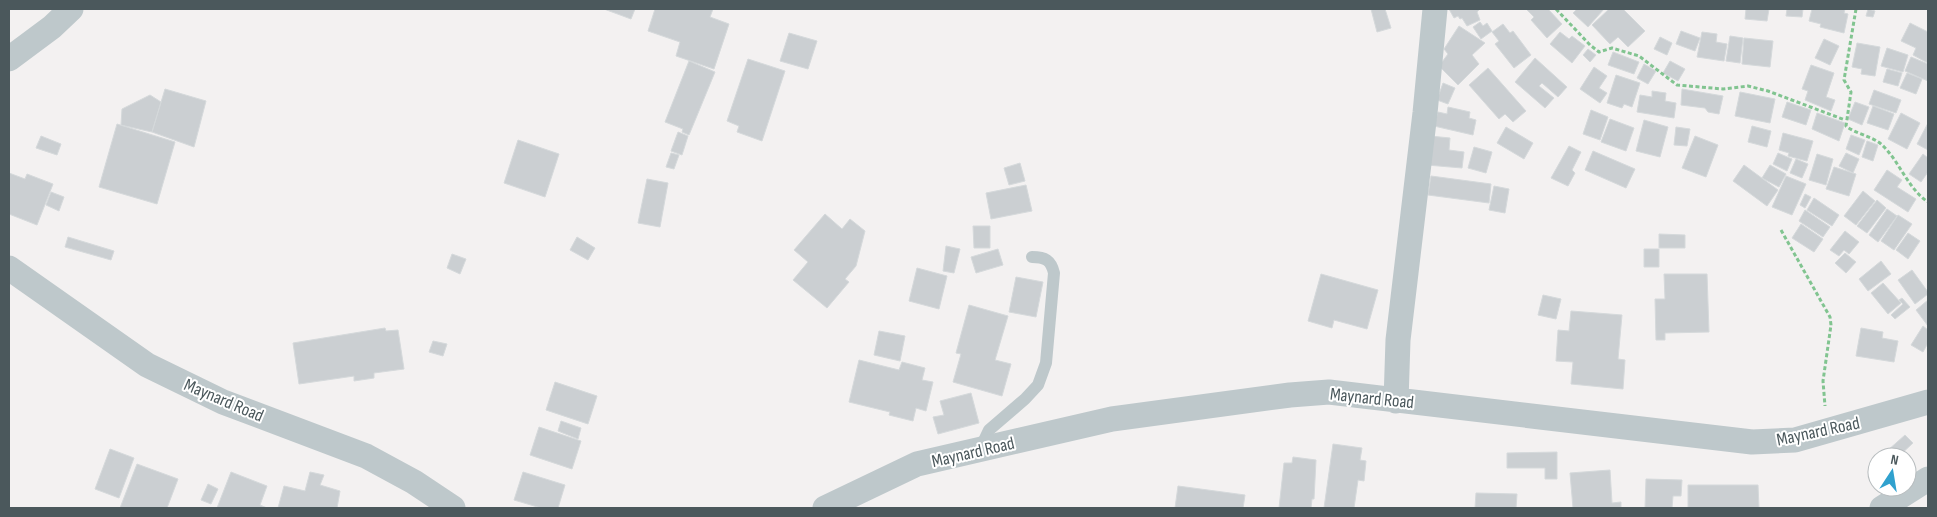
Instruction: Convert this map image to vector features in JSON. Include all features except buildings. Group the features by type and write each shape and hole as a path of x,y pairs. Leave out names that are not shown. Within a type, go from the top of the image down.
{"street":[{"path":"9,59 52,27 71,9"},
{"path":"1396,400 1398,340 1424,122 1435,9"},
{"name":"Maynard Road","path":"9,268 147,365 223,402 366,456 414,482 453,508"},
{"name":"Maynard Road","path":"825,508 917,464 1112,419 1290,395 1329,392 1752,442 1795,440 1928,402"},
{"path":"1882,508 1928,479"}],"lane":[{"path":"979,451 989,430 1025,399 1038,385 1046,363 1054,273 1048,260 1032,256"}],"path":[{"path":"1556,9 1599,52 1612,48 1639,56 1677,85 1715,89 1736,86 1754,88 1793,99 1845,120"},
{"path":"1856,9 1844,80 1851,92 1845,120 1846,126 1854,133 1880,143 1903,170 1922,198 1928,202"},
{"path":"1780,230 1830,317 1831,325 1823,380 1826,413 1831,430"}]}
